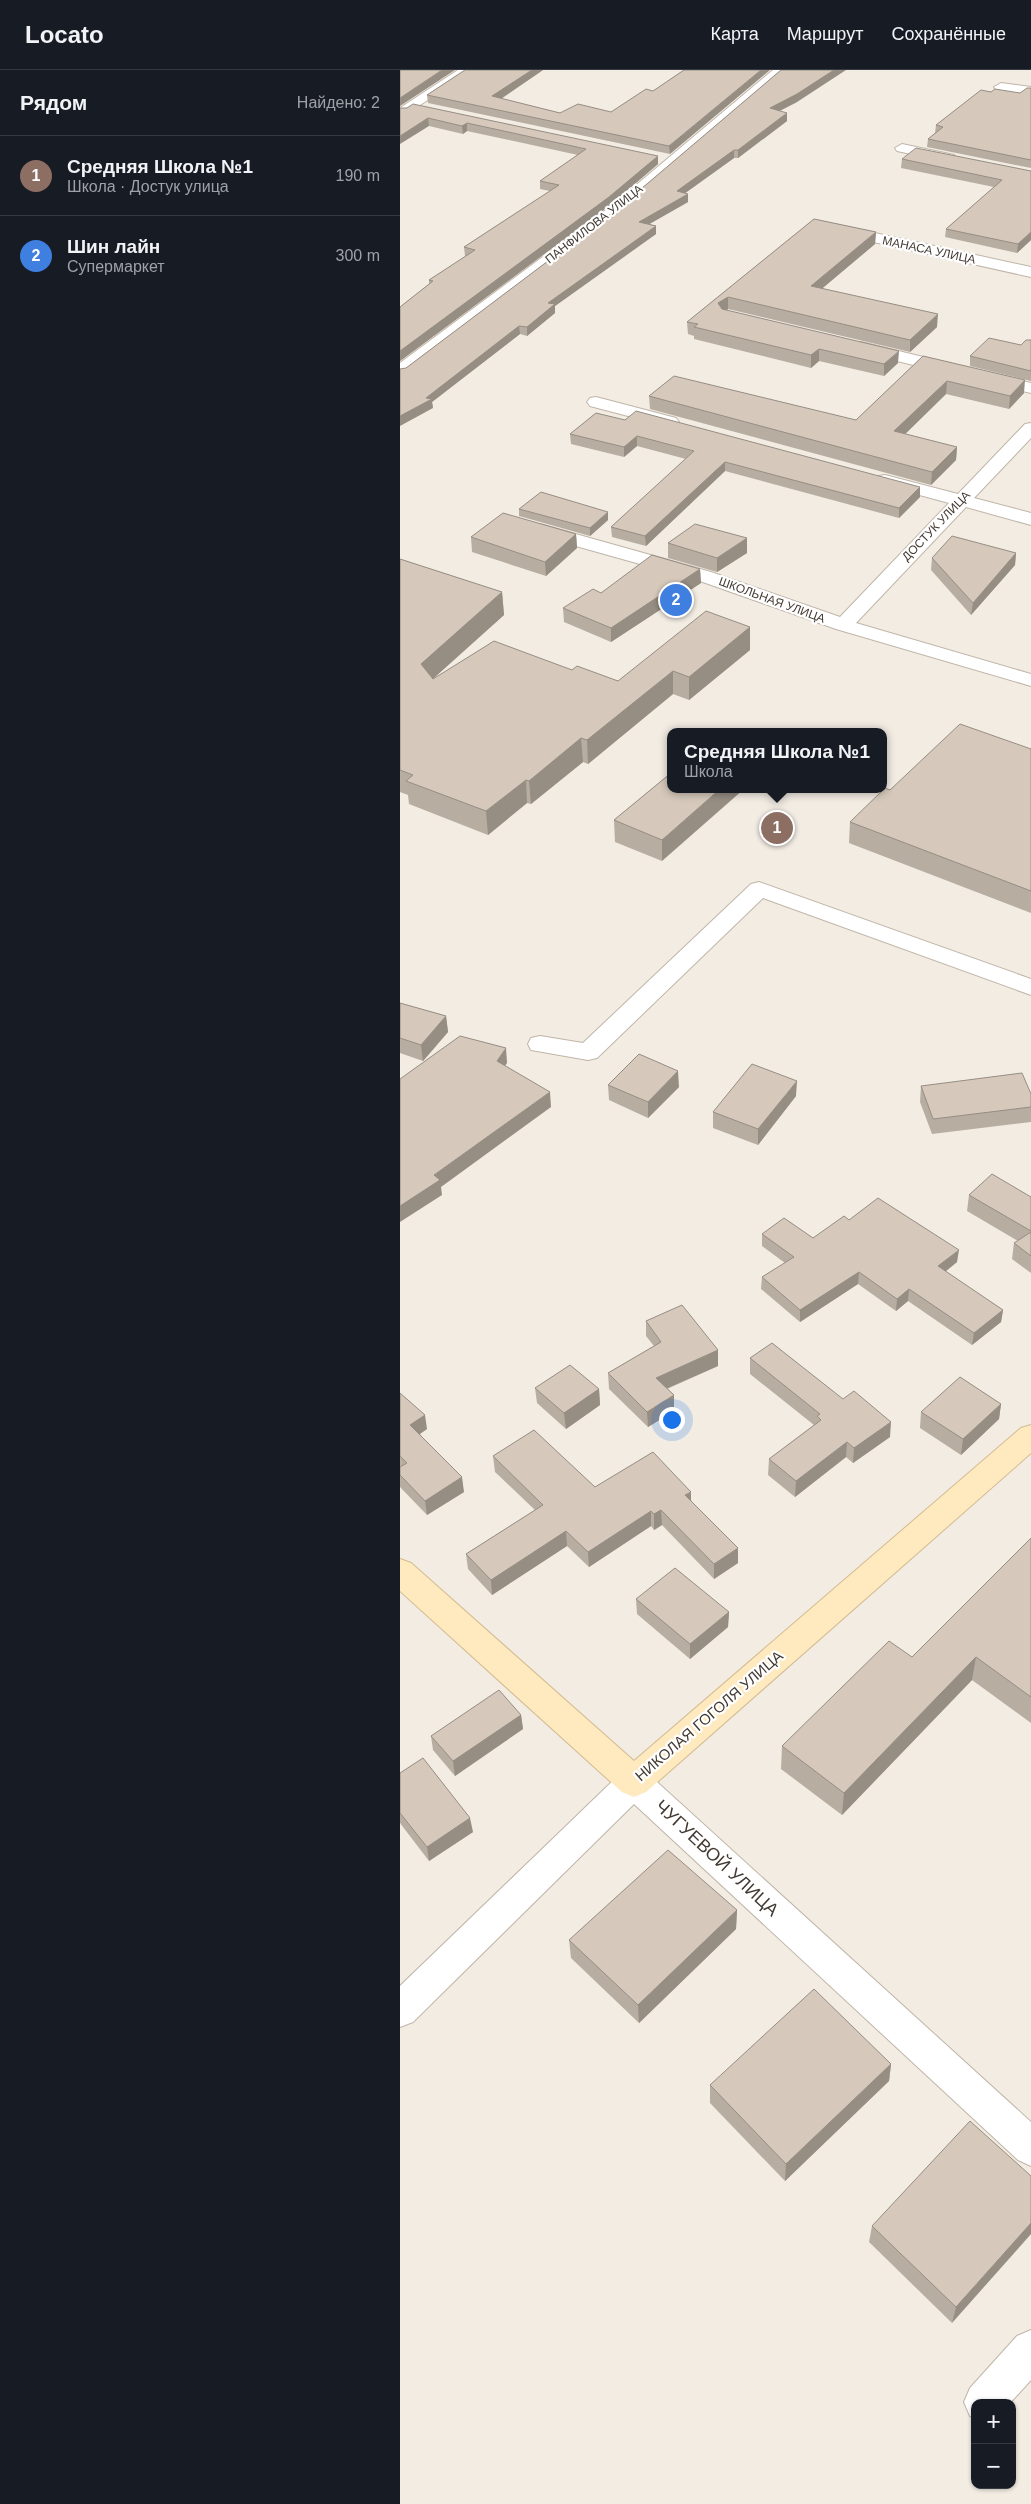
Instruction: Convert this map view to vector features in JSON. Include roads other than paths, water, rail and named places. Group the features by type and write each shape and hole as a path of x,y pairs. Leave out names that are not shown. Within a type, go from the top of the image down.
{"street":[{"path":"406,110 467,70"},
{"name":"ПАНФИЛОВА УЛИЦА","path":"400,371 615,210 782,70"},
{"path":"1001,86 1031,91"},
{"path":"406,110 430,109"},
{"path":"902,148 966,161"},
{"path":"653,157 672,161"},
{"name":"МАНАСА УЛИЦА","path":"827,227 1031,272"},
{"path":"842,343 1031,388"},
{"path":"596,402 682,425"},
{"name":"ДОСТУК УЛИЦА","path":"843,625 1031,428"},
{"path":"864,475 1031,519"},
{"name":"ШКОЛЬНАЯ УЛИЦА","path":"522,525 704,576 843,625 1031,680"},
{"path":"540,1044 588,1052 759,889 1031,987"},
{"name":"НИКОЛАЯ ГОГОЛЯ УЛИЦА","path":"400,2010 634,1782 1031,1436"},
{"name":"ЧУГУЕВОЙ УЛИЦА","path":"400,1572 634,1782 1031,2147"},
{"path":"987,2399 1031,2350"}],"place":[{"name":"Шин лайн","path":"676,600"},
{"name":"Средняя Школа №1","path":"777,828"}]}
